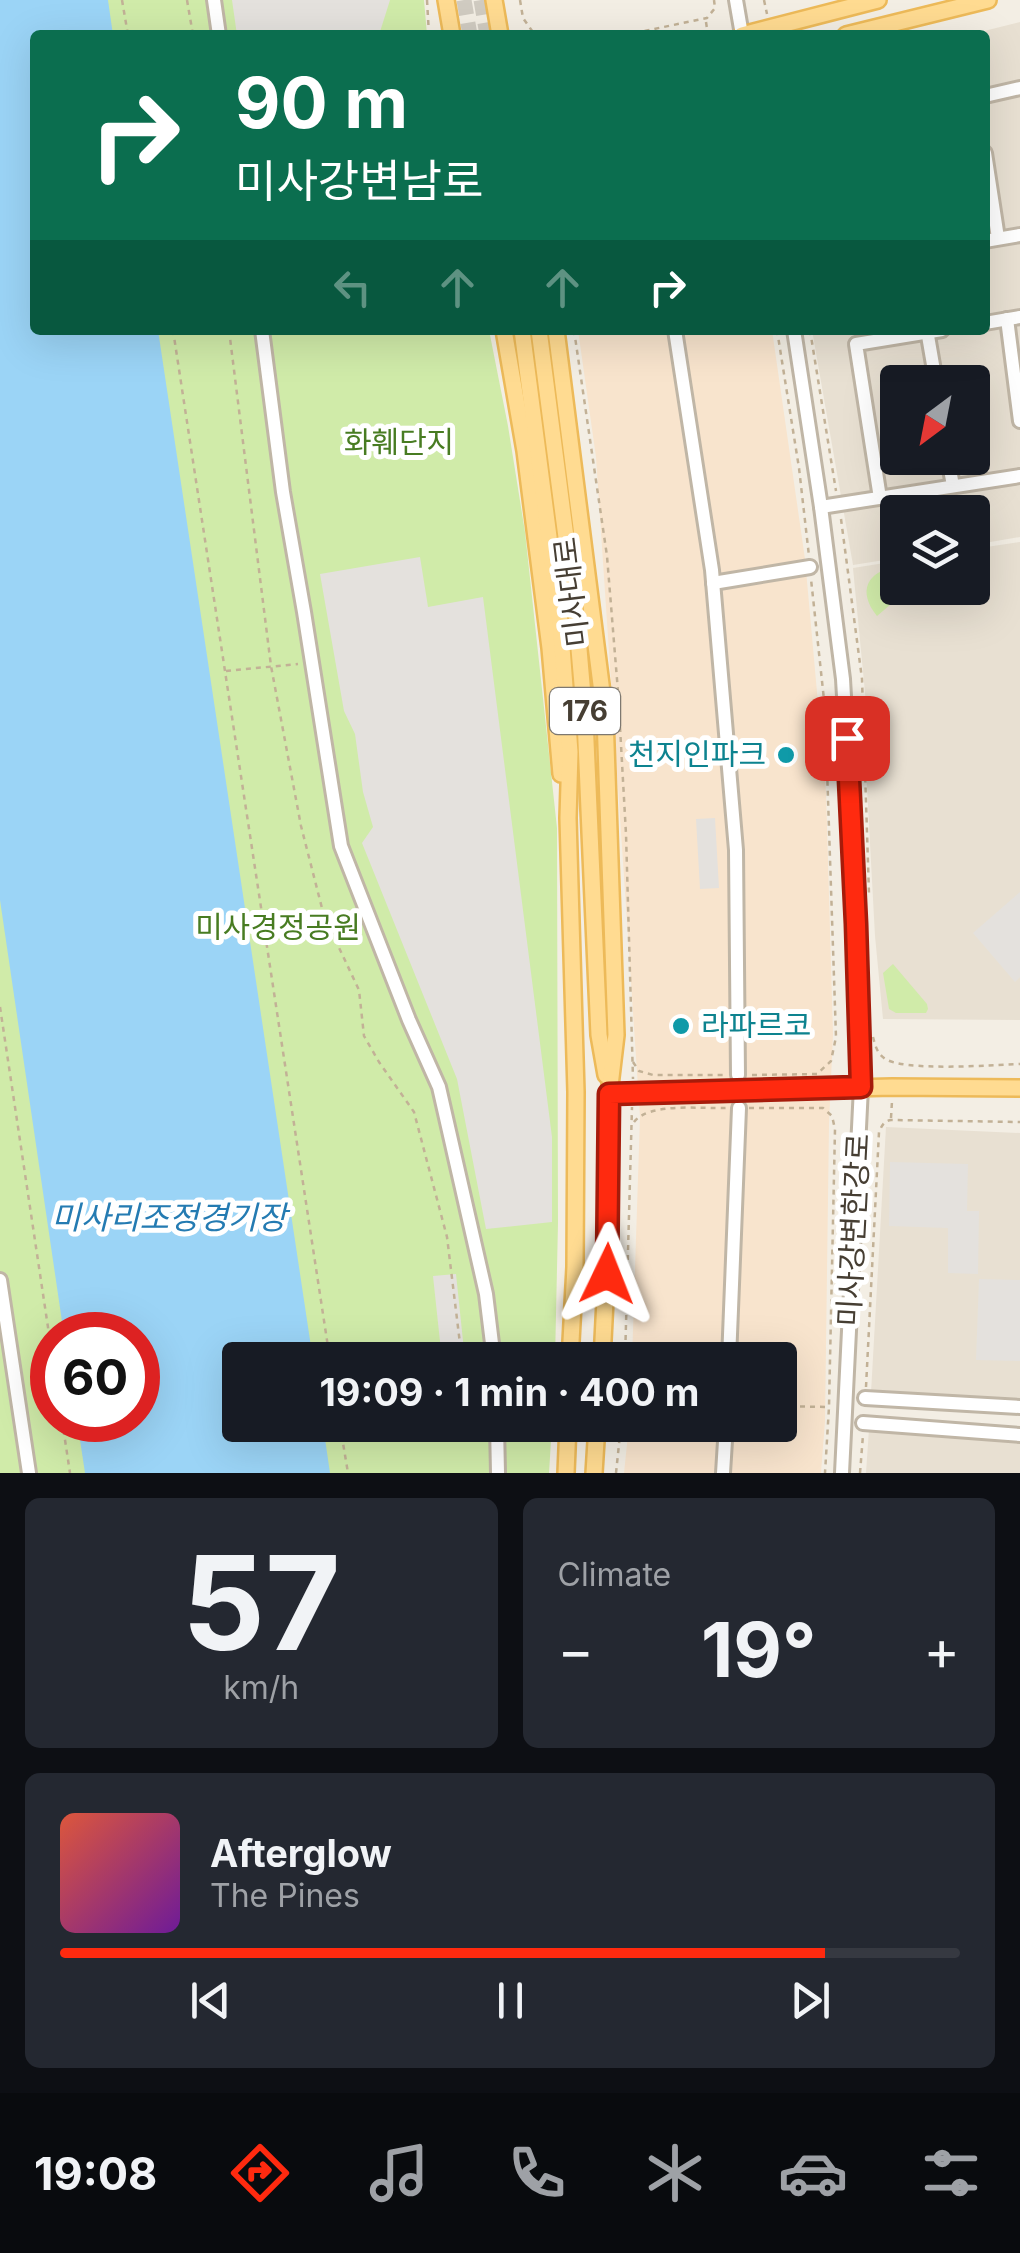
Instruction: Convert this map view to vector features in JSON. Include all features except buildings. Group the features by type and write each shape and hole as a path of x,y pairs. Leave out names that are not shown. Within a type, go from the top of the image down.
{"main road":[{"path":"446,0 451,30"},
{"path":"494,0 499,30"},
{"path":"761,30 878,0"},
{"path":"866,30 988,0"},
{"name":"미사대로","path":"505,335 526,451 568,818"},
{"name":"미사대로","path":"523,335 560,621 570,752 568,818 576,1092 571,1342"},
{"name":"미사대로","path":"540,335 580,649 599,1034 609,1094"},
{"name":"미사대로","path":"557,335 604,716 616,1034 609,1094 603,1342"},
{"path":"609,1094 861,1087 1020,1088"},
{"path":"566,1473 567,1442"},
{"path":"594,1473 596,1442"}],"street":[{"path":"214,0 218,30"},
{"path":"736,0 741,30"},
{"path":"990,95 1020,88"},
{"path":"992,240 1020,235"},
{"path":"1014,318 1020,421"},
{"path":"263,335 283,492 341,846 439,1086 486,1294 492,1342"},
{"path":"675,335 713,583 736,850 738,1075"},
{"name":"미사강변한강로","path":"795,335 846,706 856,924 861,1087 842,1473"},
{"path":"821,507 880,498 856,344 909,335"},
{"path":"932,335 935,365"},
{"path":"951,475 953,486"},
{"path":"898,495 1020,476"},
{"path":"713,583 810,567"},
{"path":"730,1342 739,1108"},
{"path":"0,1280 29,1473"},
{"path":"865,1398 1020,1408"},
{"path":"864,1423 1020,1435"},
{"path":"497,1442 498,1473"},
{"path":"723,1473 725,1442"}],"path":[{"path":"122,0 127,30"},
{"path":"187,0 191,30"},
{"path":"427,0 429,30"},
{"path":"520,0 523,18 531,30"},
{"path":"649,30 705,18 715,8 714,0"},
{"path":"705,18 707,30"},
{"path":"174,335 327,1342"},
{"path":"231,335 272,666 301,826 324,916 359,990 364,1036 414,1112 447,1236 460,1342"},
{"path":"777,335 799,468 824,709 836,1037 831,1060 824,1066"},
{"path":"225,672 300,664"},
{"path":"0,1008 46,1312"},
{"path":"364,1036 372,1034"},
{"path":"876,1048 884,1058 902,1066 1020,1064"},
{"path":"633,1060 638,1071 654,1075"},
{"path":"823,1108 832,1116 836,1129 825,1473"},
{"path":"626,1342 632,1125 637,1116 651,1110"},
{"path":"865,1398 881,1126 892,1120 1020,1122"},
{"path":"797,1406 829,1407"},
{"path":"860,1473 864,1423"},
{"path":"65,1442 70,1473"},
{"path":"343,1442 348,1473"},
{"path":"616,1473 620,1442"}],"shaded area":[{"path":"232,0 390,0 381,30 236,30"},
{"path":"1020,22 1020,537 990,542 990,495 880,495 880,561 853,565 813,335 990,335 988,30"},
{"path":"579,335 773,335 805,559 826,792 833,1034 821,1473 624,1473 627,1442 797,1442 797,1342 633,1342 640,1117 596,457"},
{"path":"1020,542 1020,1020 883,1019 866,769 870,744 853,568 880,564 880,605 990,605 990,546"},
{"path":"420,557 428,607 483,597 552,1137 552,1222 486,1229 457,1079 362,843 373,827 363,792 355,734 344,711 320,574"},
{"path":"715,818 719,888 700,889 696,819"},
{"path":"1020,892 1020,977 1015,982 973,933"},
{"path":"886,1127 1020,1133 1020,1400 871,1393"},
{"path":"890,1162 968,1164 967,1211 979,1211 978,1274 948,1273 948,1228 889,1226"},
{"path":"456,1274 463,1342 440,1342 433,1276"},
{"path":"979,1279 1020,1280 1020,1361 976,1360"},
{"path":"869,1429 1020,1440 1020,1473 866,1473"}],"green space":[{"name":"미사경정공원","path":"0,0 424,0 427,30 30,30 30,335 490,335 525,532 557,828 555,1342 222,1342 222,1442 551,1442 549,1473 0,1473"},
{"path":"878,573 880,605 890,605 877,616 867,591"},
{"path":"893,964 927,1004 926,1013 896,1013 889,1009 883,973"}],"water":[{"name":"미사리조정경기장","path":"0,0 108,0 112,30 30,30 30,335 159,335 310,1342 222,1342 222,1442 325,1442 330,1473 85,1473 80,1442 160,1442 160,1312 61,1312 0,900"}],"tunnel":[{"path":"464,0 469,30"},
{"path":"481,0 486,30"}],"place":[{"name":"천지인파크","path":"786,755"},
{"name":"라파르코","path":"681,1026"}],"route":[{"path":"607,1274 609,1094 861,1087 847,738"}],"park label":[{"name":"화훼단지","path":"399,443"}]}
